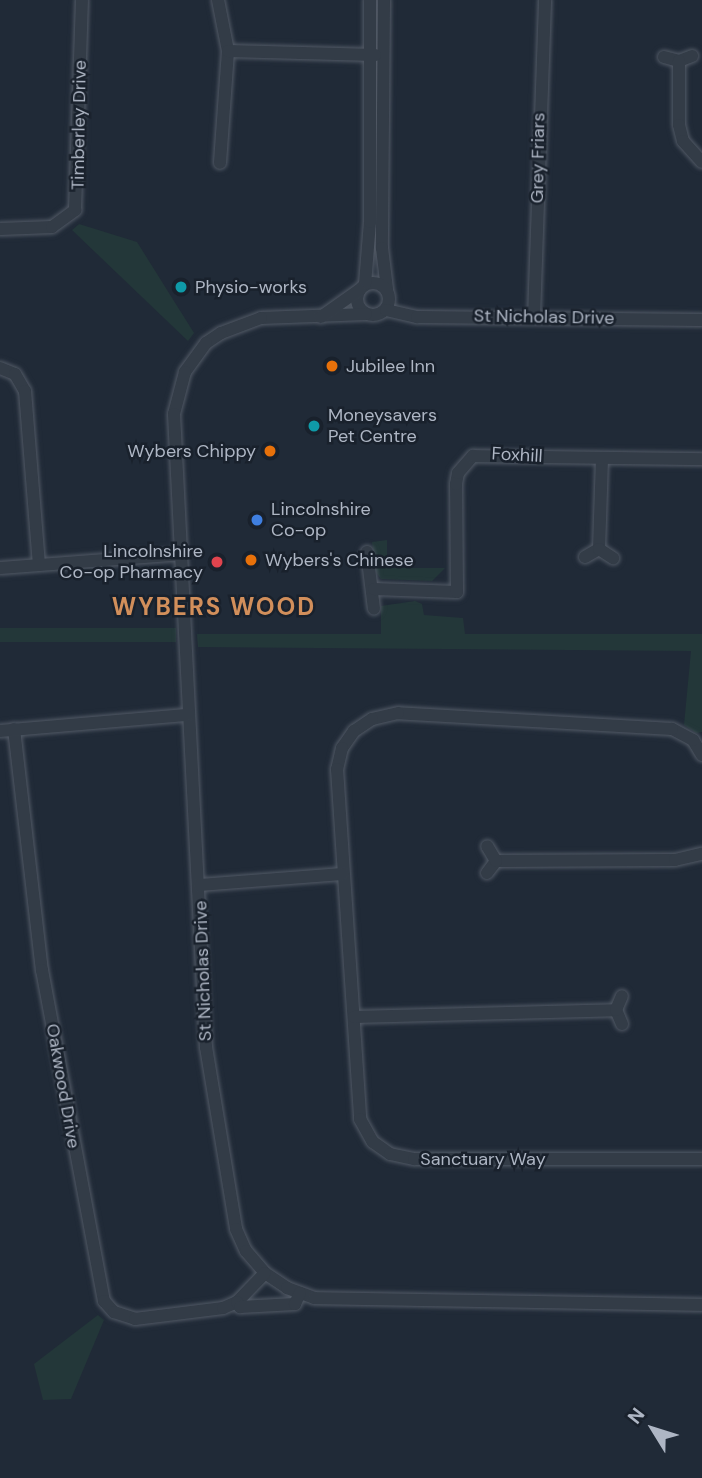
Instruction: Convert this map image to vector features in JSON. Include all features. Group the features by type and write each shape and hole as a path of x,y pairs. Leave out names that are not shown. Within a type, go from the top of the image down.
{"street":[{"name":"Timberley Drive","path":"0,229 52,227 75,209 82,0"},
{"path":"218,0 228,51 220,163"},
{"path":"370,0 370,222 358,304 366,314 386,310 390,299 382,248 384,0"},
{"name":"Grey Friars","path":"534,317 545,0"},
{"path":"228,51 383,55"},
{"path":"664,57 679,61 692,57"},
{"path":"679,61 679,125 683,141 702,162"},
{"path":"320,317 362,287 377,282 387,289"},
{"name":"St Nicholas Drive","path":"386,310 417,317 702,320"},
{"name":"St Nicholas Drive","path":"366,314 261,318 239,324 206,343 185,372 174,414 209,1077 236,1229 246,1251 265,1273 300,1293 344,1300 702,1305"},
{"path":"0,368 15,374 25,391 39,564"},
{"name":"Foxhill","path":"374,589 457,592 456,484 458,472 473,456 702,459"},
{"path":"599,550 601,459"},
{"path":"585,557 599,550"},
{"path":"599,550 613,558"},
{"path":"367,552 374,589 374,608"},
{"path":"0,568 180,554"},
{"name":"Sanctuary Way","path":"702,755 688,736 661,727 398,713 372,719 354,731 342,748 337,769 360,1119 373,1142 390,1154 414,1159 702,1159"},
{"path":"0,731 188,715"},
{"name":"Oakwood Drive","path":"14,729 42,970 101,1293 114,1312 135,1319 237,1302 240,1307 295,1304 300,1293"},
{"path":"487,846 496,861"},
{"path":"486,873 496,861 675,860 702,854"},
{"path":"200,884 343,874"},
{"path":"622,996 616,1010 622,1024"},
{"path":"354,1017 616,1010"},
{"path":"237,1302 265,1273"}],"green space":[{"path":"79,224 137,242 194,333 188,341 72,230"},
{"path":"387,540 387,568 445,568 432,581 381,579 375,571 372,542"},
{"path":"415,601 422,604 424,615 463,618 465,634 702,634 702,732 696,733 684,725 691,651 198,647 197,634 381,634 381,606"},
{"path":"0,628 176,628 176,642 0,642"},
{"path":"98,1315 104,1320 71,1399 43,1400 34,1364"}],"place":[{"name":"Physio-works","path":"181,287"},
{"name":"Jubilee Inn","path":"332,366"},
{"name":"Moneysavers Pet Centre","path":"314,426"},
{"name":"Wybers Chippy","path":"270,451"},
{"name":"Lincolnshire Co-op","path":"257,520"},
{"name":"Wybers's Chinese","path":"251,560"},
{"name":"Lincolnshire Co-op Pharmacy","path":"217,562"}],"district":[{"name":"WYBERS WOOD","path":"214,607"}]}
